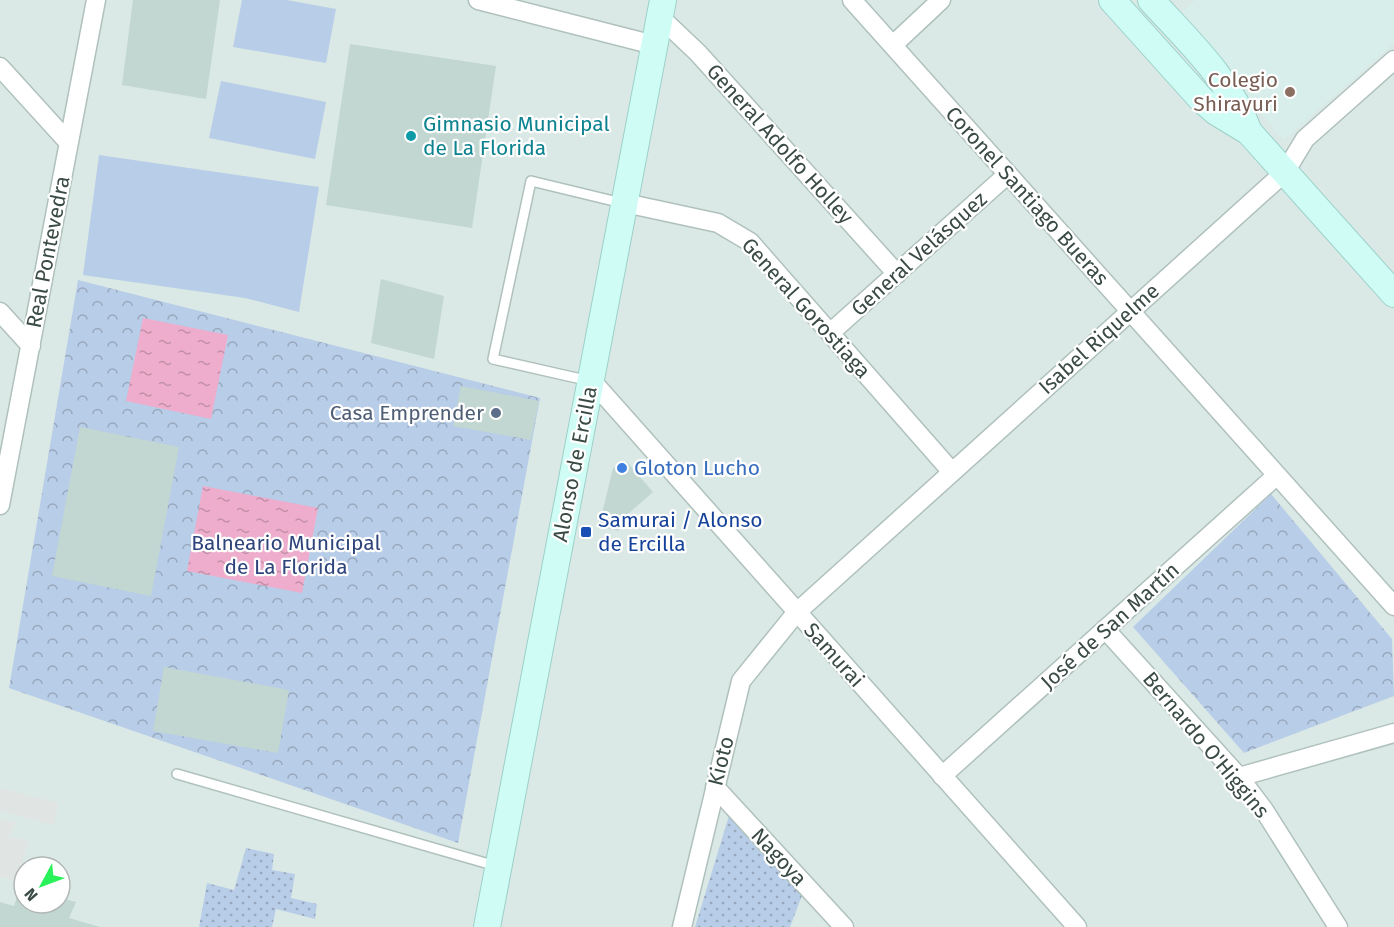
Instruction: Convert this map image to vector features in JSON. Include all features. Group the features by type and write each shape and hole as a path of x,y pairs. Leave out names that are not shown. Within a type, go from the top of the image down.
{"street":[{"name":"Real Pontevedra","path":"0,505 96,0"},
{"path":"478,0 654,45"},
{"name":"Coronel Santiago Bueras","path":"852,0 1394,606"},
{"path":"893,45 941,0"},
{"path":"1112,0 1201,99 1215,112 1250,132"},
{"path":"1137,27 1157,2 1236,99 1250,132 1394,294"},
{"name":"Alonso de Ercilla","path":"487,927 661,8"},
{"name":"General Adolfo Holley","path":"661,8 897,274"},
{"name":"Isabel Riquelme","path":"796,613 1285,172 1305,139 1394,60"},
{"path":"0,67 69,143"},
{"name":"General Velásquez","path":"830,333 1008,174"},
{"name":"General Gorostiaga","path":"625,203 706,220 740,234 758,251 952,472"},
{"path":"0,312 31,346"},
{"name":"Samurai","path":"592,381 1077,927"},
{"name":"José de San Martín","path":"942,776 1278,475"},
{"name":"Kioto","path":"682,927 741,681 796,613"},
{"name":"Bernardo O'Higgins","path":"1105,629 1239,777 1264,810 1338,927"},
{"path":"1239,777 1394,734"},
{"name":"Nagoya","path":"715,787 841,926"}],"lane":[{"path":"592,381 493,359 531,181 625,203"},
{"path":"177,774 499,867"}],"shaded area":[{"path":"0,0 1394,0 1394,927 0,927"},
{"name":"Colegio Shirayuri","path":"1195,0 1394,0 1394,43 1284,140 1175,18"},
{"path":"0,788 59,803 53,825 0,811"},
{"path":"0,818 16,823 9,836 29,841 24,855 12,855 12,880 0,876"}],"green space":[{"path":"242,0 287,0 336,9 326,63 233,47"},
{"path":"221,81 326,102 315,159 209,138"},
{"path":"99,155 319,187 299,312 245,298 83,275"},
{"name":"Balneario Municipal de La Florida","path":"78,280 540,398 458,843 9,688"},
{"path":"1271,494 1392,639 1394,696 1244,753 1133,627"},
{"path":"731,809 803,893 790,927 695,927"},
{"path":"246,848 274,854 272,870 295,874 291,898 317,904 315,919 276,909 272,927 199,927 207,883 234,890"}],"water":[{"path":"143,318 228,335 211,419 126,401"},
{"path":"203,486 318,508 302,593 187,571"}],"building":[{"path":"133,0 220,0 206,99 122,85"},
{"name":"Gimnasio Municipal de La Florida","path":"350,44 496,66 472,228 326,205"},
{"path":"381,279 444,296 434,359 371,343"},
{"name":"Casa Emprender","path":"461,386 539,401 531,440 453,426"},
{"path":"80,427 179,447 151,596 52,576"},
{"path":"627,462 653,492 621,520 619,531 599,526 613,468"},
{"path":"164,667 289,690 278,753 153,731"},
{"path":"0,902 12,905 12,915 70,915 69,918 100,927 0,927"}],"place":[{"name":"Colegio Shirayuri","path":"1290,92"},
{"name":"Gimnasio Municipal de La Florida","path":"411,136"},
{"name":"Casa Emprender","path":"496,413"},
{"name":"Gloton Lucho","path":"622,468"},
{"name":"Samurai / Alonso de Ercilla","path":"586,532"}]}
